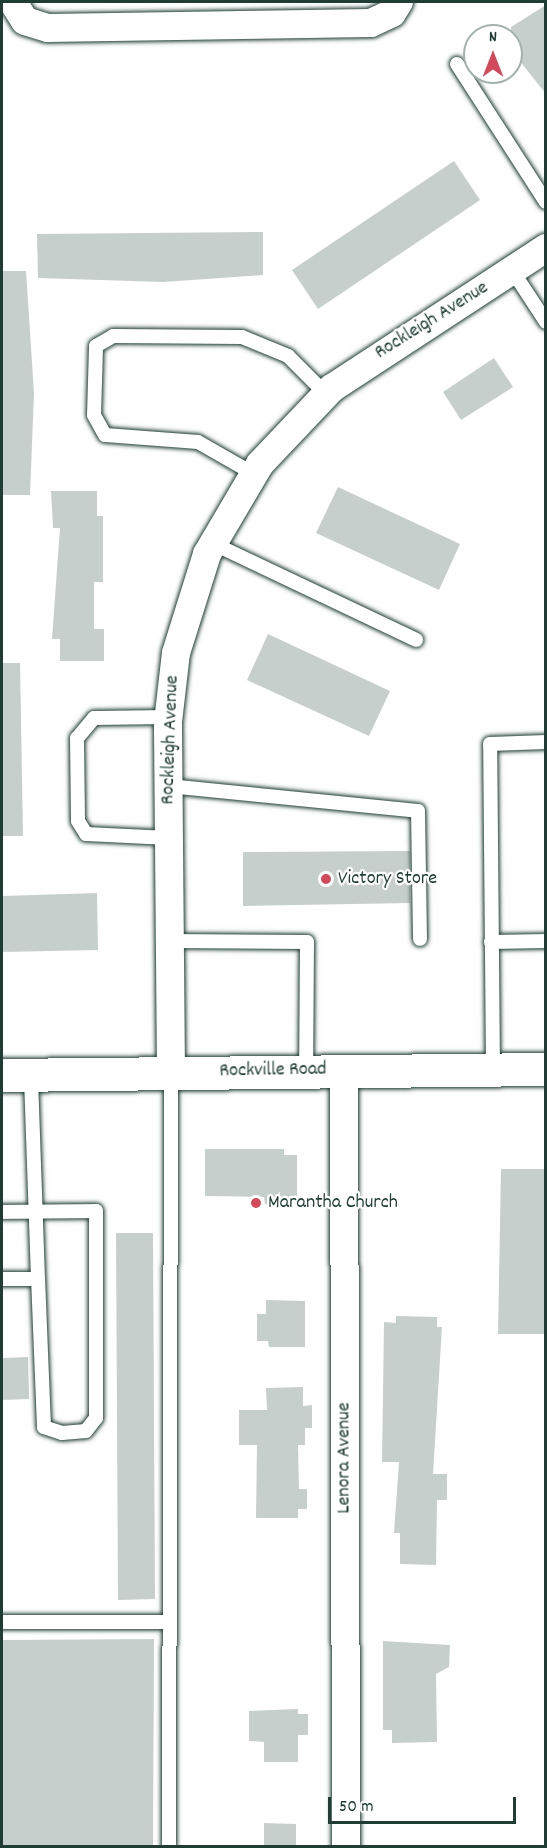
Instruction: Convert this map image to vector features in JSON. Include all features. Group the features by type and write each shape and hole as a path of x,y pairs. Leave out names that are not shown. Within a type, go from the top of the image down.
{"main road":[{"name":"Rockville Road","path":"16,1074 546,1069"}],"street":[{"path":"19,11 48,28 371,23 395,7"},
{"name":"Rockleigh Avenue","path":"171,1072 168,717 184,620 212,543 254,474 326,394 546,248"},
{"name":"Lenora Avenue","path":"344,1070 345,1846"}],"lane":[{"path":"457,64 546,202"},
{"path":"512,270 546,322"},
{"path":"254,474 198,442 105,435 94,414 96,346 113,336 242,337 288,356 326,394"},
{"path":"212,543 416,640"},
{"path":"168,717 94,718 80,729 78,821 86,834 169,838"},
{"path":"493,1069 490,744 546,742"},
{"path":"168,786 418,811 420,939"},
{"path":"170,941 306,942 306,1070"},
{"path":"491,942 546,941"},
{"path":"169,1846 171,1072"},
{"path":"2,1212 37,1210 96,1211 96,1418 86,1431 62,1433 44,1427 37,1210 16,1074"},
{"path":"2,1279 38,1279"},
{"path":"2,1622 170,1622"}],"building":[{"path":"546,5 546,94 523,65 523,24 516,24"},
{"path":"454,161 480,200 318,309 292,270"},
{"path":"263,232 263,275 163,282 38,278 37,234"},
{"path":"2,271 26,271 34,393 30,495 2,495"},
{"path":"494,358 513,387 461,420 443,392"},
{"path":"338,487 460,544 439,590 316,533"},
{"path":"51,491 97,491 97,516 103,516 103,582 94,582 94,629 104,629 104,661 60,661 60,639 52,639 60,528 53,528"},
{"path":"268,634 390,691 369,736 247,680"},
{"path":"2,663 20,663 23,836 2,836"},
{"name":"Victory Store","path":"410,851 410,903 243,906 243,852"},
{"path":"97,893 98,950 2,952 2,896"},
{"path":"205,1149 284,1149 284,1155 297,1155 297,1196 292,1196 292,1204 265,1204 264,1197 205,1196"},
{"path":"501,1169 546,1169 546,1334 498,1334"},
{"path":"116,1233 153,1233 155,1599 118,1600"},
{"path":"266,1300 305,1301 305,1347 269,1347 268,1341 257,1341 257,1314 266,1314"},
{"path":"396,1316 437,1317 437,1327 442,1327 433,1474 447,1474 447,1500 437,1500 436,1565 400,1564 400,1533 394,1533 399,1462 382,1462 384,1322 396,1323"},
{"path":"28,1357 29,1399 2,1400 2,1358"},
{"path":"303,1387 303,1406 312,1405 312,1428 305,1428 305,1445 298,1445 299,1489 307,1489 307,1509 298,1509 298,1518 256,1518 257,1445 239,1445 239,1410 267,1410 266,1388"},
{"path":"154,1639 153,1846 2,1846 2,1640"},
{"path":"383,1641 450,1645 449,1667 436,1674 437,1742 392,1743 392,1730 383,1730"},
{"path":"298,1709 298,1714 308,1714 308,1735 298,1735 298,1762 264,1762 264,1742 249,1741 249,1711"},
{"path":"264,1823 296,1824 296,1846 264,1846"}],"place":[{"name":"Victory Store","path":"326,879"},
{"name":"Marantha Church","path":"256,1203"}]}
